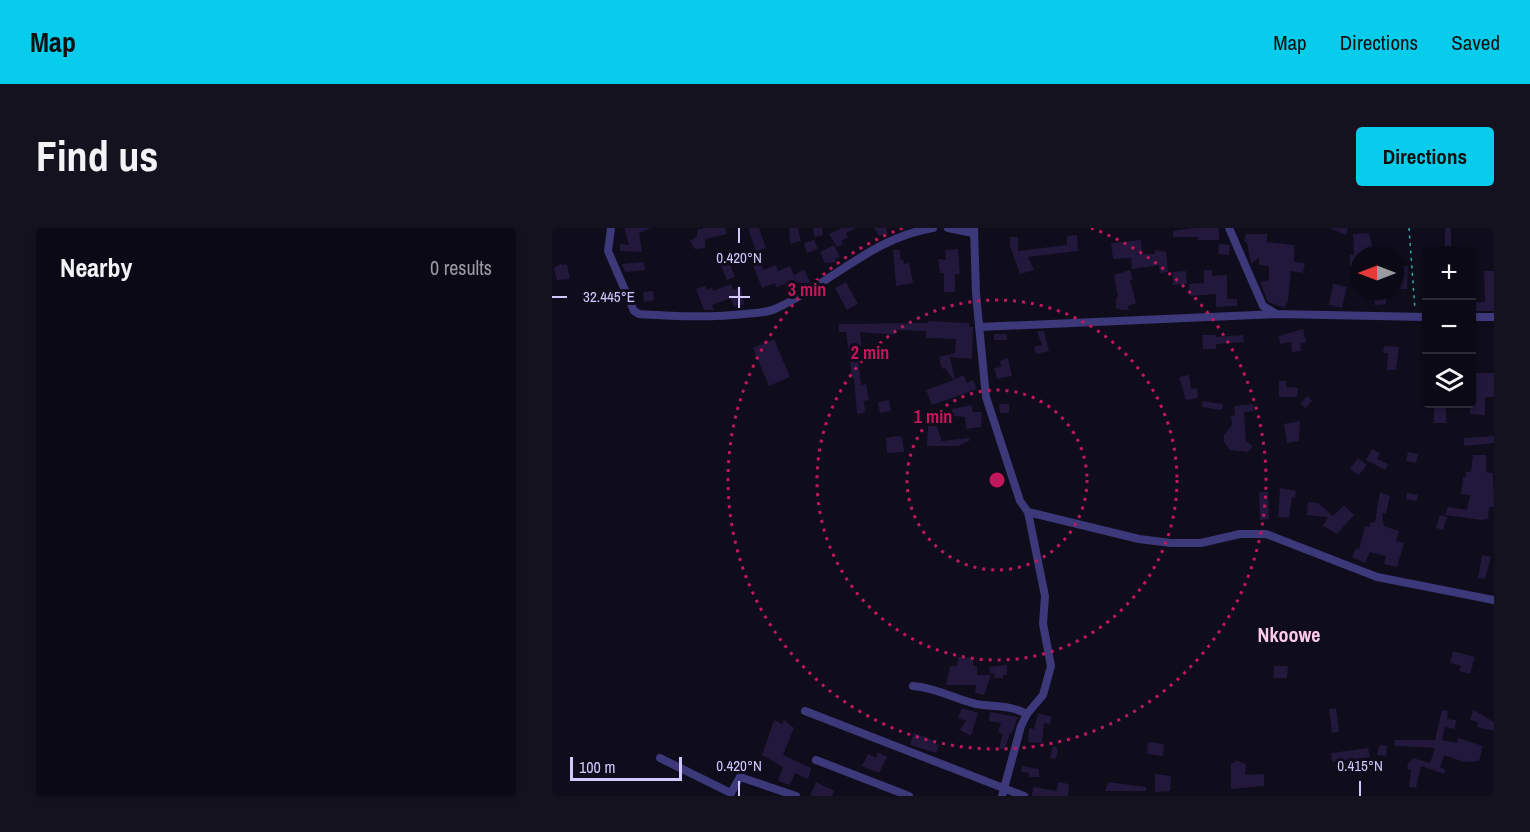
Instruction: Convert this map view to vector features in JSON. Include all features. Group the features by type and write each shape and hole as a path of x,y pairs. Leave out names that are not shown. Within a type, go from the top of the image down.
{"street":[{"path":"610,228 608,251 634,311 639,314 706,318 776,309 819,287 876,247 910,233 933,228"},
{"path":"948,228 973,230 986,397 1020,501 1028,512 1045,596 1043,624 1051,666 1043,695 1027,714 1021,726 1004,793"},
{"path":"1228,228 1263,306 1276,314"},
{"path":"979,327 1276,314 1422,317"},
{"path":"1476,317 1494,317"},
{"path":"1028,512 1139,539 1171,543 1201,543 1240,534 1266,534 1377,577 1494,600"},
{"path":"913,686 947,692 977,704 1016,708 1027,714"},
{"path":"805,711 1004,793 1024,796"},
{"path":"660,758 731,793 740,777 796,796"},
{"path":"816,760 909,796"}],"path":[{"path":"1408,228 1416,314"}],"building":[{"path":"624,228 651,228 639,233 642,252 620,251 620,244 629,245"},
{"path":"725,228 727,234 705,239 705,248 695,249 690,241 697,236 697,230"},
{"path":"748,228 759,228 766,248 756,251"},
{"path":"789,228 798,228 801,241 790,244"},
{"path":"813,228 822,228 823,235 814,237"},
{"path":"842,228 856,228 846,233 848,237 841,241 843,244 837,247 829,234"},
{"path":"874,228 886,228 888,233 879,236"},
{"path":"1219,228 1219,240 1173,237 1173,231"},
{"path":"1329,228 1348,228 1346,235"},
{"path":"1445,228 1451,228 1451,246 1445,246"},
{"path":"1369,233 1372,246 1354,246 1353,234"},
{"path":"1246,234 1267,234 1267,242 1294,245 1294,262 1305,263 1303,273 1291,271 1288,301 1284,308 1268,302 1260,282 1269,280 1269,266 1259,265 1259,258 1251,264 1247,242 1244,242"},
{"path":"1077,235 1078,251 1028,257 1034,270 1020,274 1010,246 1010,237 1018,237 1018,251 1067,245 1067,236"},
{"path":"814,240 818,249 807,253 804,243"},
{"path":"1141,240 1142,254 1155,254 1155,250 1166,252 1168,272 1160,273 1159,265 1132,269 1131,258 1113,259 1111,243"},
{"path":"1219,244 1230,245 1229,255 1218,254"},
{"path":"834,245 840,257 835,259 836,262 825,263 820,252"},
{"path":"958,249 960,274 955,274 955,292 944,292 944,273 940,273 938,259 946,260 945,250"},
{"path":"893,250 900,250 900,260 903,260 904,264 909,263 913,283 896,286"},
{"path":"758,255 763,270 776,265 778,271 790,266 794,275 804,270 810,282 802,287 799,282 787,288 785,284 776,287 775,283 762,288 750,258"},
{"path":"728,258 735,277 727,280 719,261"},
{"path":"644,262 645,270 625,272 622,264"},
{"path":"562,263 562,265 567,264 570,279 557,280 554,268"},
{"path":"1404,266 1408,266 1407,289 1404,289"},
{"path":"1130,270 1136,303 1128,306 1129,310 1122,310 1116,308 1116,297 1118,297 1114,275"},
{"path":"1204,270 1212,270 1212,276 1227,275 1227,299 1237,299 1237,306 1216,307 1216,294 1190,296 1189,284 1204,283"},
{"path":"1186,271 1187,284 1173,285 1173,272"},
{"path":"1484,271 1494,271 1494,311 1476,311 1476,302 1485,302"},
{"path":"846,282 858,304 847,310 835,288"},
{"path":"731,284 733,290 741,287 744,304 734,307 731,298 712,305 714,310 704,310 696,289 705,286 707,290 712,288 713,291"},
{"path":"1333,284 1347,287 1342,308 1329,305"},
{"path":"653,291 654,300 644,302 643,292"},
{"path":"1375,300 1386,300 1386,304 1375,305"},
{"path":"928,321 969,323 969,327 973,327 972,359 950,357 955,379 964,375 967,383 973,380 977,389 932,405 926,390 954,380 945,368 942,369 939,357 955,353 956,339 926,338 926,331 895,330 895,335 860,332 863,359 858,359 861,385 866,384 869,400 864,401 865,413 857,414 854,378 852,378 846,332 839,332 839,324 928,323"},
{"path":"1303,329 1306,342 1300,344 1301,351 1292,352 1291,342 1280,344 1279,336"},
{"path":"1037,331 1044,331 1049,351 1036,354 1034,347 1042,345"},
{"path":"994,334 1007,334 1007,340 994,340"},
{"path":"1202,335 1216,335 1216,337 1243,335 1244,342 1216,344 1216,349 1203,349"},
{"path":"774,339 790,377 769,386 753,348"},
{"path":"1384,346 1399,347 1396,370 1387,370 1388,353 1383,353"},
{"path":"1008,358 1012,376 997,379 994,368 1001,367 1000,361"},
{"path":"1476,373 1494,373 1494,397 1485,397 1485,415 1470,414 1470,408 1476,408"},
{"path":"1189,375 1191,389 1197,388 1198,398 1186,400 1179,377"},
{"path":"1279,381 1286,381 1286,387 1298,388 1297,397 1279,397"},
{"path":"1308,396 1312,401 1305,408 1300,403"},
{"path":"889,400 891,411 880,413 878,402"},
{"path":"1203,401 1223,404 1222,410 1202,407"},
{"path":"999,404 1009,404 1009,413 1000,413"},
{"path":"1253,404 1254,411 1244,412 1246,441 1253,446 1248,452 1230,450 1224,442 1224,435 1232,425 1231,416 1235,415 1234,406"},
{"path":"971,405 973,412 982,412 981,427 966,429 965,417 952,416 952,409"},
{"path":"1434,408 1446,408 1446,423 1434,423"},
{"path":"1300,421 1299,441 1287,443 1284,424"},
{"path":"936,424 942,441 969,438 969,441 958,446 927,446 928,426"},
{"path":"1494,436 1494,443 1464,446 1464,438"},
{"path":"902,437 904,452 887,453 886,438"},
{"path":"1372,449 1380,453 1377,459 1388,464 1385,470 1366,460"},
{"path":"1408,452 1418,454 1416,463 1406,461"},
{"path":"1473,455 1486,455 1486,472 1493,473 1494,507 1489,507 1488,519 1482,520 1445,515 1448,507 1467,510 1470,495 1461,494 1463,477 1466,477 1466,472 1471,472"},
{"path":"1358,458 1367,465 1359,475 1350,469"},
{"path":"1280,488 1296,491 1295,498 1292,497 1289,518 1278,517"},
{"path":"1259,492 1268,492 1269,519 1260,520"},
{"path":"1380,492 1390,496 1386,513 1382,513 1384,526 1399,531 1396,541 1404,543 1397,567 1384,564 1386,556 1370,552 1365,563 1352,557 1356,548 1359,549 1365,526 1370,527 1370,523 1375,522"},
{"path":"1407,493 1418,495 1417,501 1406,499"},
{"path":"1308,502 1318,503 1333,516 1344,505 1354,515 1337,534 1323,526 1328,517 1307,515"},
{"path":"1440,515 1447,517 1443,530 1436,528"},
{"path":"1482,555 1491,557 1485,579 1478,578"},
{"path":"1453,651 1475,657 1470,674 1459,671 1461,666 1450,663"},
{"path":"958,657 973,658 973,666 977,666 977,675 991,675 984,695 975,693 976,685 946,685 950,666 957,666"},
{"path":"1007,665 1007,675 1003,675 1003,678 994,678 995,674 990,673 989,667"},
{"path":"1274,666 1288,666 1287,678 1273,678"},
{"path":"962,708 978,713 971,736 960,730 966,721 958,718"},
{"path":"1336,708 1339,732 1332,733 1329,709"},
{"path":"1442,710 1448,711 1447,719 1456,720 1455,729 1445,727 1442,740 1457,743 1458,738 1483,746 1479,761 1464,762 1444,755 1440,767 1445,770 1444,774 1421,766 1416,788 1409,787 1411,769 1407,769 1408,764 1413,758 1430,763 1435,748 1395,746 1395,740 1435,740"},
{"path":"1473,710 1494,722 1494,731 1477,727 1478,722 1470,720"},
{"path":"990,712 1018,717 1012,733 1010,732 1005,750 999,748 1003,734 998,732 1001,723 989,721"},
{"path":"1038,713 1052,717 1050,724 1044,723 1042,743 1028,742 1029,728 1034,729"},
{"path":"774,720 782,724 784,720 794,728 783,755 811,768 808,779 795,773 790,785 778,781 783,767 762,755"},
{"path":"914,733 933,740 932,742 939,745 936,753 910,745"},
{"path":"1148,742 1164,744 1163,756 1147,754"},
{"path":"1379,745 1387,746 1386,756 1377,755"},
{"path":"1053,746 1058,748 1056,759 1050,758"},
{"path":"1368,748 1370,757 1332,762 1331,753"},
{"path":"878,752 887,757 879,773 862,766 868,754 876,758"},
{"path":"1235,760 1246,764 1245,775 1264,774 1264,786 1231,789 1231,763 1235,763"},
{"path":"1022,766 1039,769 1039,777 1029,777 1029,773 1021,772"},
{"path":"1155,774 1171,776 1170,791 1155,792"},
{"path":"816,782 834,791 832,796 810,796"},
{"path":"1058,782 1069,784 1068,796 1032,796 1033,787 1057,791"},
{"path":"1108,782 1146,787 1146,791 1105,791"}],"district":[{"name":"Nkoowe","path":"1289,634"}]}
